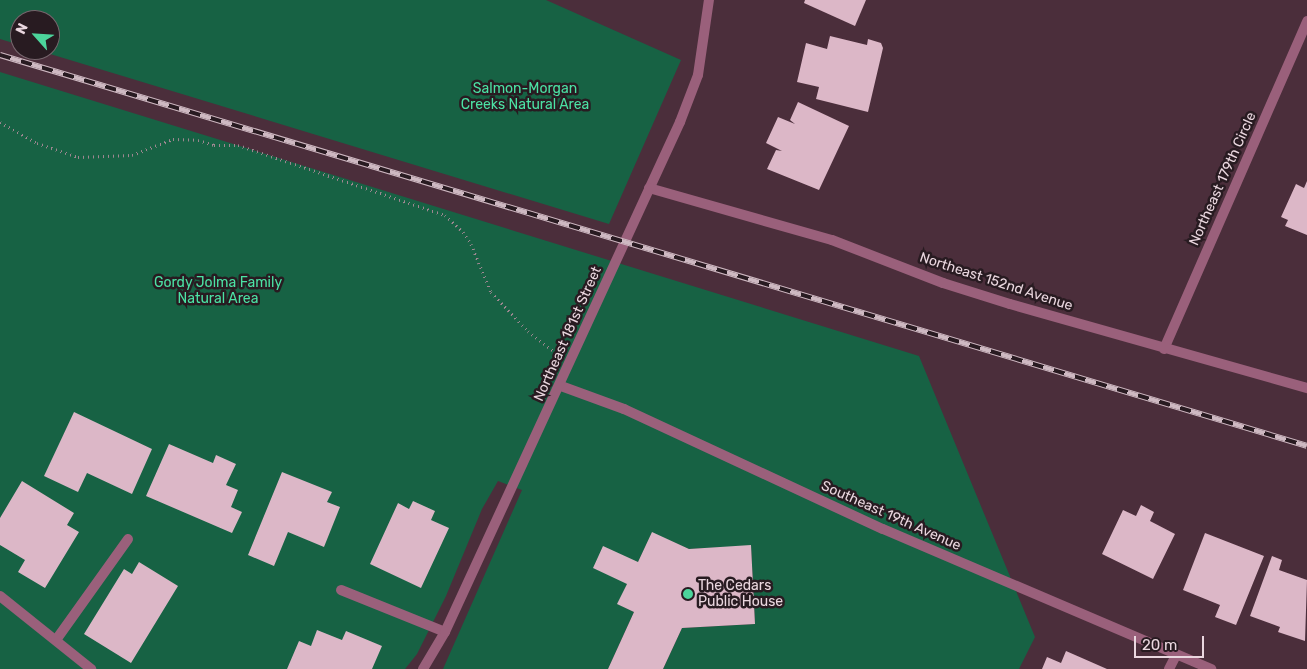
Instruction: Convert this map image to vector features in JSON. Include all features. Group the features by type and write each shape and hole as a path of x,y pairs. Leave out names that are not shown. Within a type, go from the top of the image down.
{"street":[{"name":"Northeast 181st Street","path":"423,669 444,632 560,386 698,75 709,0"},
{"name":"Northeast 179th Circle","path":"1164,348 1307,21"},
{"name":"Northeast 152nd Avenue","path":"649,188 832,240 944,283 1307,388"},
{"name":"Southeast 19th Avenue","path":"560,386 624,409 883,529 1211,669"},
{"path":"56,640 128,539"},
{"path":"341,590 444,632"},
{"path":"0,596 91,669"},
{"path":"1169,669 1176,655"}],"path":[{"path":"0,122 37,143 78,157 132,155 173,139 198,140 214,145 238,145 445,215 463,232 471,244 491,292 528,331 552,350"}],"green space":[{"name":"Salmon-Morgan Creeks Natural Area","path":"0,0 546,0 681,60 609,224 60,57 60,10 10,10 10,42 0,39"},
{"name":"Gordy Jolma Family Natural Area","path":"0,72 919,356 1035,637 1019,669 663,669 682,628 755,624 751,546 689,549 652,533 618,604 634,612 608,669 443,669 522,490 498,481 482,509 446,596 417,654 405,669 0,669"}],"building":[{"path":"805,0 866,0 855,26 804,3"},
{"path":"830,36 867,45 868,39 881,43 883,48 868,112 816,99 819,87 797,82 806,43 827,49"},
{"path":"798,102 849,126 819,190 767,169 776,150 782,151 766,143 778,117 795,124 790,120"},
{"path":"1307,181 1307,235 1285,226 1288,220 1281,217 1296,184 1304,188"},
{"path":"74,412 152,449 132,494 87,473 78,492 44,476"},
{"path":"169,444 213,463 216,455 236,464 226,485 238,490 231,507 242,512 232,533 146,496"},
{"path":"282,472 332,492 327,502 340,507 324,547 288,532 274,566 248,555"},
{"path":"22,481 74,513 67,525 79,532 45,588 18,572 25,560 0,545 0,518"},
{"path":"413,501 435,511 431,520 449,528 421,588 370,564 398,503 409,509"},
{"path":"1141,505 1154,512 1150,521 1175,534 1153,579 1102,554 1123,510 1136,516"},
{"name":"The Cedars Public House","path":"652,532 689,549 751,545 755,624 682,628 663,669 608,669 634,612 617,604 627,584 593,568 603,546 638,562"},
{"path":"1205,533 1264,556 1236,625 1215,617 1220,605 1183,590"},
{"path":"1272,556 1282,560 1279,570 1307,580 1305,641 1278,632 1280,627 1250,616"},
{"path":"139,562 178,586 131,663 84,634 124,569 132,574"},
{"path":"317,630 342,640 346,631 382,646 372,669 287,669 299,641 311,646"},
{"path":"1066,651 1107,669 1042,669 1047,657 1061,663"}],"railway":[{"path":"0,55 1307,446"}],"place":[{"name":"The Cedars Public House","path":"688,594"}]}
